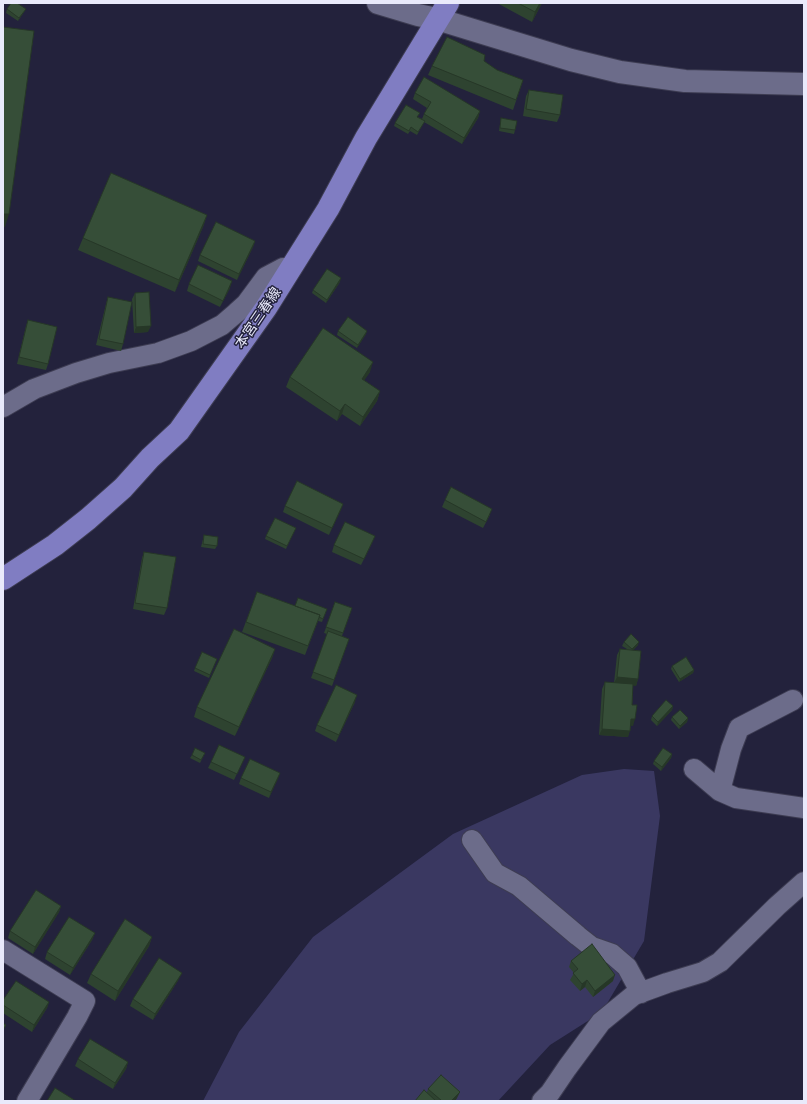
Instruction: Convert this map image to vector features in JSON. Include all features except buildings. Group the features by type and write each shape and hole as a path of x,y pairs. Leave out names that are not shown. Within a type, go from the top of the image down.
{"main road":[{"name":"本宮三春線","path":"3,579 55,545 88,519 123,488 150,458 179,431 266,308 328,209 366,138 442,11"}],"street":[{"path":"378,3 418,15 442,11 571,60 620,72 686,81 804,84"},
{"path":"3,406 34,389 76,373 158,353 191,341 222,325 246,304 266,278 283,268 291,268"},
{"path":"720,792 738,728 793,700"},
{"path":"694,769 720,792 736,798 804,808"},
{"path":"472,840 495,873 519,886 592,947 612,954 627,967 641,993"},
{"path":"542,1101 550,1093 601,1022 634,995 703,972 720,962 777,906 804,882"},
{"path":"3,950 85,1001 27,1101"}],"shaded area":[{"path":"624,769 654,771 660,816 644,941 602,1012 550,1045 498,1101 203,1101 239,1032 313,937 453,834 582,775"}]}
